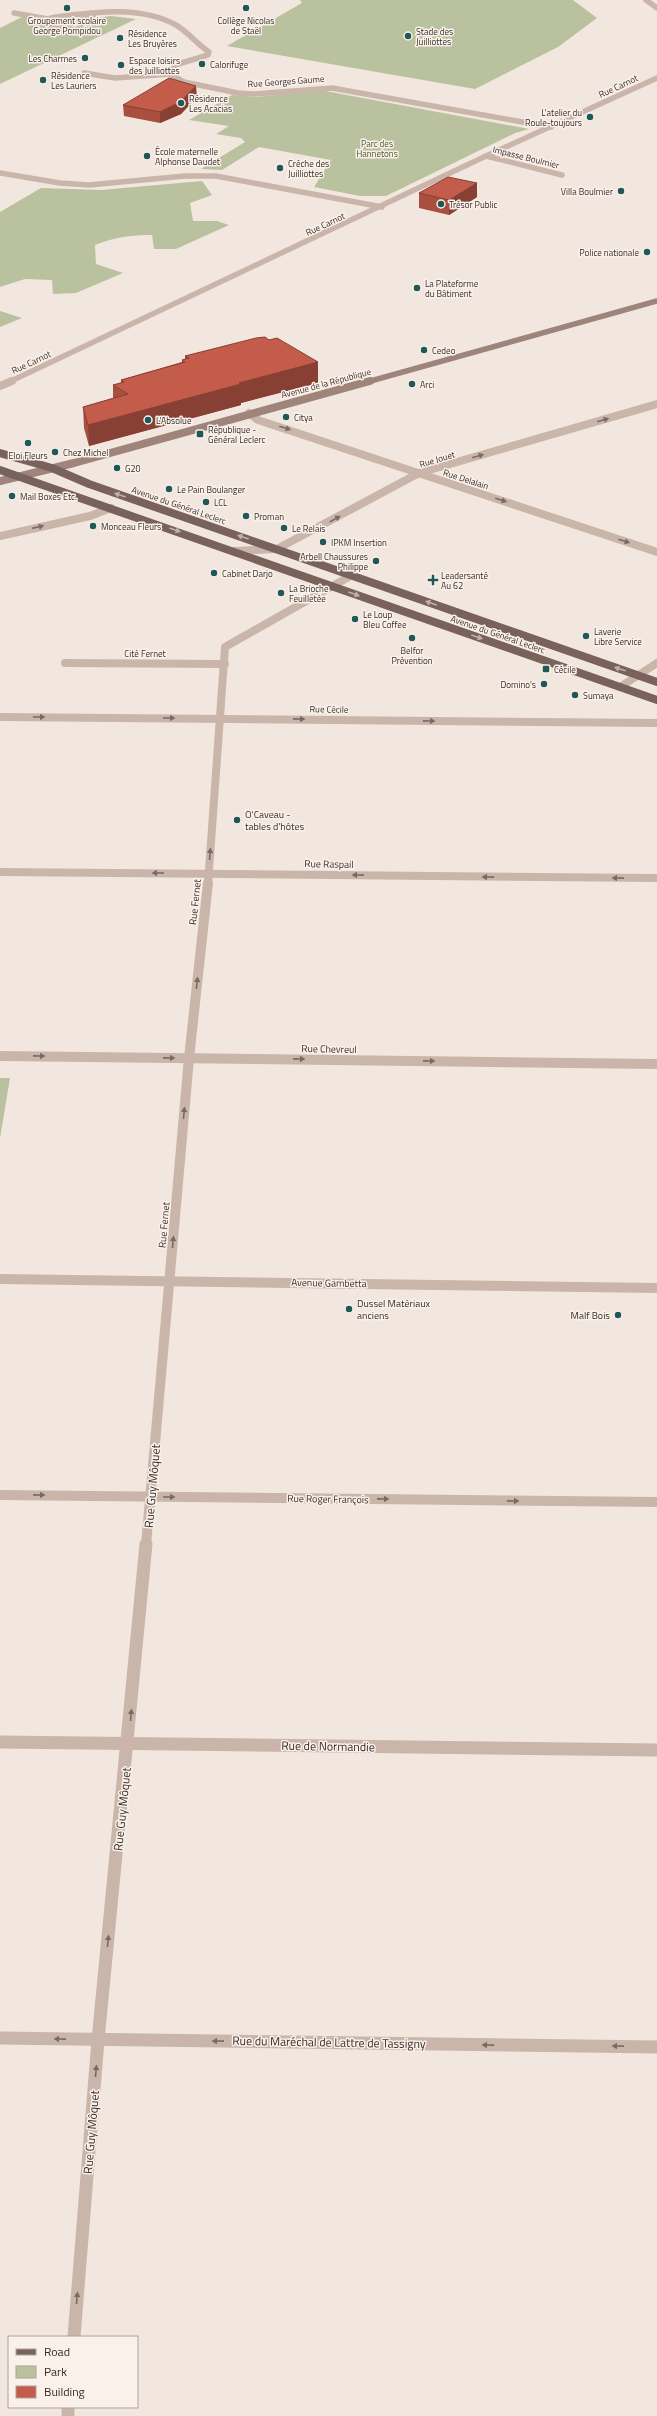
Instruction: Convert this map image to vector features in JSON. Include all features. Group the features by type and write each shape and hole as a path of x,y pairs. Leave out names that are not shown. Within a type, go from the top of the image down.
{"main road":[{"name":"Avenue de la République","path":"0,481 52,468 657,301"},
{"name":"Avenue du Général Leclerc","path":"0,453 52,468 79,481 657,682"},
{"name":"Avenue du Général Leclerc","path":"0,470 657,700"}],"street":[{"path":"646,0 657,8"},
{"path":"14,13 48,19 120,12 165,20 176,25 209,52 208,55 175,65 170,74 115,78 84,73"},
{"path":"48,19 47,23 50,24 67,25 96,14"},
{"name":"Rue Georges Gaume","path":"170,74 184,82 238,93 253,94 332,88 551,127"},
{"name":"Rue Carnot","path":"0,386 382,207 486,156 657,78"},
{"name":"Impasse Boulmier","path":"486,156 562,175"},
{"path":"0,174 60,183 89,185 186,176 216,176 382,207"},
{"name":"Rue Jouet","path":"233,551 277,549 419,473 657,404"},
{"name":"Rue Delalain","path":"249,413 258,420 657,552"},
{"path":"0,536 90,516 111,508"},
{"path":"332,586 352,575"},
{"name":"Rue Fernet","path":"170,1281 189,1058 209,874 225,647 332,586"},
{"name":"Cité Fernet","path":"65,663 225,664"},
{"path":"620,687 657,663"},
{"name":"Rue Cécile","path":"0,717 657,723"},
{"name":"Rue Raspail","path":"0,872 657,878"},
{"name":"Rue Chevreul","path":"0,1056 657,1064"},
{"name":"Avenue Gambetta","path":"0,1279 657,1288"},
{"name":"Rue Guy Môquet","path":"74,2336 98,2040 128,1744 170,1281"},
{"name":"Rue Roger François","path":"0,1495 657,1502"},
{"name":"Rue de Normandie","path":"0,1742 657,1750"},
{"name":"Rue du Maréchal de Lattre de Tassigny","path":"0,2038 657,2047"}],"green space":[{"name":"Stade des Juilliottes","path":"300,0 573,0 597,18 558,47 475,89 227,46 302,3"},
{"path":"26,15 48,19 47,23 75,27 94,18 111,16 136,19 0,84 0,28"},
{"name":"Parc des Hannetons","path":"320,90 529,129 515,133 386,196 360,196 314,187 331,160 259,147 222,170 201,169 245,142 241,138 216,134 229,126 189,120 232,95 256,97"},
{"path":"202,181 212,195 190,203 193,221 217,221 229,225 176,249 154,249 152,235 124,237 95,245 96,264 123,273 76,293 53,294 52,280 25,279 0,287 0,212 41,188 101,190"},
{"path":"0,311 22,318 0,327"},
{"path":"0,1078 10,1078 0,1138"}],"building":[{"path":"169,78 196,86 180,102 160,112 123,105"},
{"path":"448,177 477,183 449,200 419,193"},
{"path":"265,337 269,340 277,338 318,362 88,425 83,407 128,394 113,385 124,382 121,380 185,362 182,360 189,358 185,356"}],"place":[{"name":"Groupement scolaire George Pompidou","path":"67,8"},
{"name":"Collège Nicolas de Staël","path":"246,8"},
{"name":"Stade des Juilliottes","path":"408,36"},
{"name":"Résidence Les Bruyères","path":"120,38"},
{"name":"Les Charmes","path":"85,58"},
{"name":"Calorifuge","path":"202,64"},
{"name":"Espace loisirs des Juilliottes","path":"121,65"},
{"name":"Résidence Les Lauriers","path":"43,80"},
{"name":"Résidence Les Acacias","path":"181,103"},
{"name":"L'atelier du Roule-toujours","path":"590,117"},
{"name":"École maternelle Alphonse Daudet","path":"147,156"},
{"name":"Créche des Juilliottes","path":"280,168"},
{"name":"Villa Boulmier","path":"621,191"},
{"name":"Trésor Public","path":"441,204"},
{"name":"Police nationale","path":"647,252"},
{"name":"La Plateforme du Bâtiment","path":"417,288"},
{"name":"Cedeo","path":"424,350"},
{"name":"Arci","path":"412,384"},
{"name":"Citya","path":"286,417"},
{"name":"L'Absolue","path":"148,420"},
{"name":"République - Général Leclerc","path":"200,434"},
{"name":"Eloi Fleurs","path":"28,443"},
{"name":"Chez Michel","path":"55,452"},
{"name":"G20","path":"117,468"},
{"name":"Le Pain Boulanger","path":"169,489"},
{"name":"Mail Boxes Etc.","path":"12,496"},
{"name":"LCL","path":"206,502"},
{"name":"Proman","path":"246,516"},
{"name":"Monceau Fleurs","path":"93,526"},
{"name":"Le Relais","path":"284,528"},
{"name":"IPKM Insertion","path":"323,542"},
{"name":"Arbell Chaussures Philippe","path":"376,561"},
{"name":"Cabinet Darjo","path":"214,573"},
{"name":"Leadersanté Au 62","path":"433,580"},
{"name":"La Brioche Feuilletée","path":"281,593"},
{"name":"Le Loup Bleu Coffee","path":"355,619"},
{"name":"Laverie Libre Service","path":"586,636"},
{"name":"Belfor Prévention","path":"412,638"},
{"name":"Cécile","path":"546,669"},
{"name":"Domino's","path":"544,684"},
{"name":"Sumaya","path":"575,695"},
{"name":"O'Caveau - tables d'hôtes","path":"237,820"},
{"name":"Dussel Matériaux anciens","path":"349,1309"},
{"name":"Malf Bois","path":"618,1315"}]}
